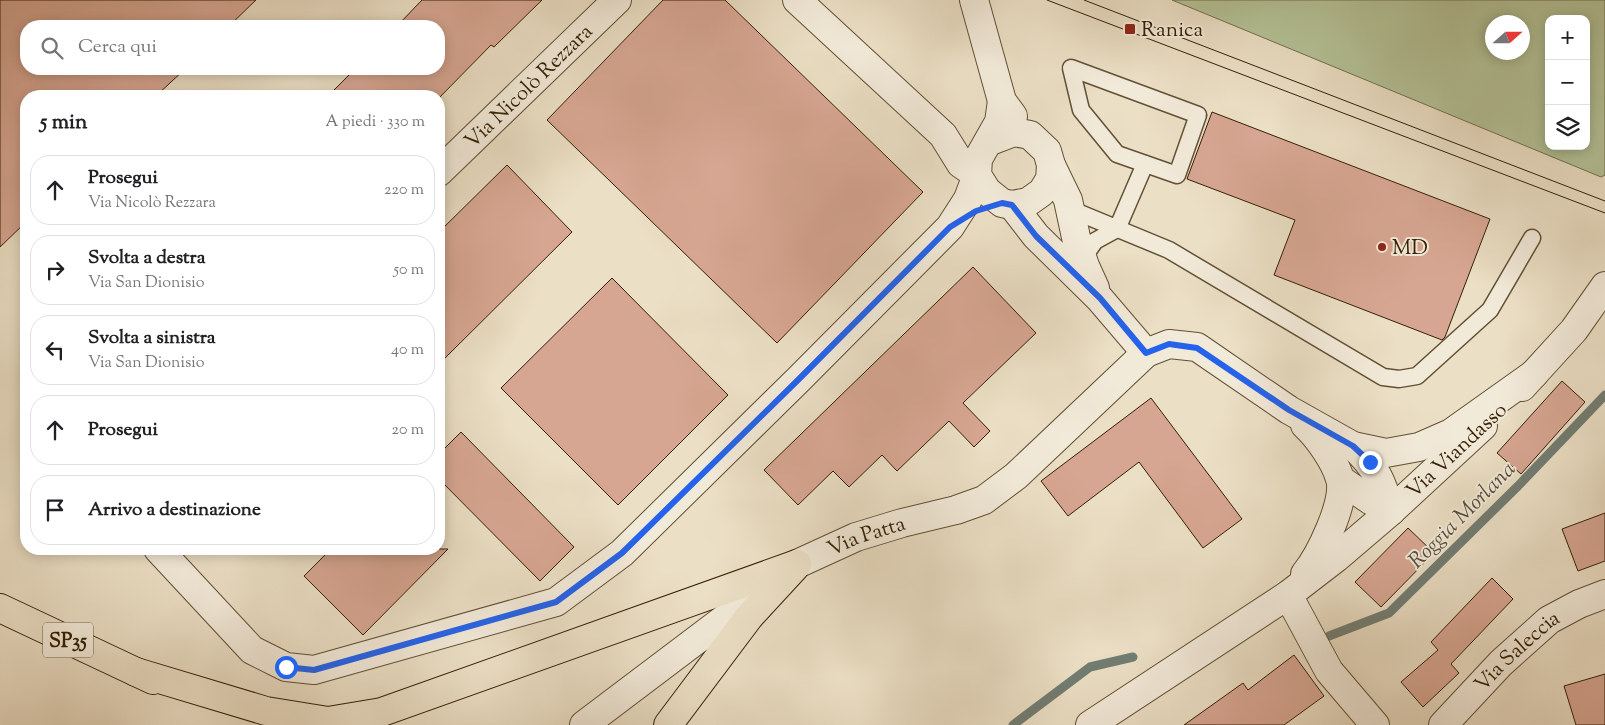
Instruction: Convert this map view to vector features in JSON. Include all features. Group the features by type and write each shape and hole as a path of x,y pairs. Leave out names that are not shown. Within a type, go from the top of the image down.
{"highway":[{"path":"136,672 266,711 328,722 382,712 797,564"},
{"path":"668,725 749,617 797,564"},
{"name":"SP35","path":"0,608 248,725"}],"street":[{"name":"Via Nicolò Rezzara","path":"445,166 617,0"},
{"path":"797,0 943,135 961,164 977,175 987,191 1007,204 1100,298 1146,353 1169,344 1197,348 1289,410 1353,446 1370,462 1382,482 1391,511"},
{"path":"164,555 252,650 286,667 314,670 556,602 622,553 950,227 968,199 977,175 978,159 999,122 1002,101 974,0"},
{"path":"1002,101 1046,150 1068,200 1081,254 1100,298"},
{"path":"943,135 985,145 1014,132 1030,134"},
{"path":"950,227 976,211 1007,204 1028,202 1042,192 1050,179 1051,165"},
{"name":"Via Viandasso","path":"1090,725 1288,594 1336,558 1450,458 1534,374 1574,330 1605,286"},
{"name":"Via Patta","path":"584,725 797,564 856,537 902,523 956,510 984,500 1016,476 1146,353"},
{"path":"1353,446 1386,453 1419,447 1451,433 1534,374"},
{"path":"1289,410 1316,436 1341,480 1370,500 1391,511"},
{"path":"1341,480 1339,504 1325,544 1310,567 1288,594 1329,671 1375,725"},
{"name":"Via Saleccia","path":"1443,725 1501,663 1549,620 1579,604 1605,594"}],"lane":[{"path":"1071,68 1198,116 1177,175 1145,164 1117,154 1081,110 1071,68"},
{"path":"1081,254 1112,231 1145,164"},
{"path":"1068,200 1077,212 1112,231 1169,250 1382,377 1399,379 1417,376 1490,310 1532,238"},
{"path":"1046,245 1081,254 1088,251 1095,241 1112,231"}],"green space":[{"path":"1172,0 1605,0 1605,175 1601,177"}],"building":[{"path":"0,0 256,0 235,20 20,20 20,75 179,75 162,90 20,90 20,228 0,247"},
{"path":"422,0 542,0 494,47 491,45 445,92 445,90 334,90 349,75 445,75 445,20 403,20"},
{"path":"663,0 725,0 923,192 777,343 547,120"},
{"name":"MD","path":"1212,112 1490,219 1445,337 1442,340 1274,275 1295,220 1187,179"},
{"path":"507,165 572,232 445,358 445,226"},
{"path":"973,267 1036,333 963,403 990,431 974,447 949,421 897,471 882,455 849,487 833,471 798,505 764,470"},
{"path":"612,278 728,395 618,505 501,388"},
{"path":"1562,381 1585,402 1521,474 1497,453"},
{"path":"1151,398 1242,519 1203,548 1139,462 1068,516 1041,481"},
{"path":"461,432 574,547 540,581 445,485 445,448"},
{"path":"1605,513 1605,561 1578,571 1562,529"},
{"path":"1408,528 1434,553 1381,607 1355,582"},
{"path":"325,555 442,555 363,635 304,576"},
{"path":"1492,578 1513,599 1451,664 1459,673 1423,707 1401,682 1438,650 1431,642"},
{"path":"1294,655 1324,696 1284,725 1184,725 1243,683 1248,690"},
{"path":"1605,674 1605,725 1576,725 1564,686"}],"waterway":[{"name":"Roggia Morlana","path":"1329,636 1389,613 1518,486 1605,395"},
{"name":"Roggia Morlana","path":"1013,725 1090,667 1133,657"}],"tram line":[{"path":"1047,0 1605,213"},
{"path":"1084,0 1605,201"}],"place":[{"name":"Ranica","path":"1130,29"},
{"name":"MD","path":"1382,247"}],"route":[{"path":"286,667 314,670 556,602 622,553 950,227 976,211 1002,203 1012,205 1036,236 1100,298 1146,353 1169,344 1197,348 1240,375 1289,410 1353,446 1370,462"}]}
